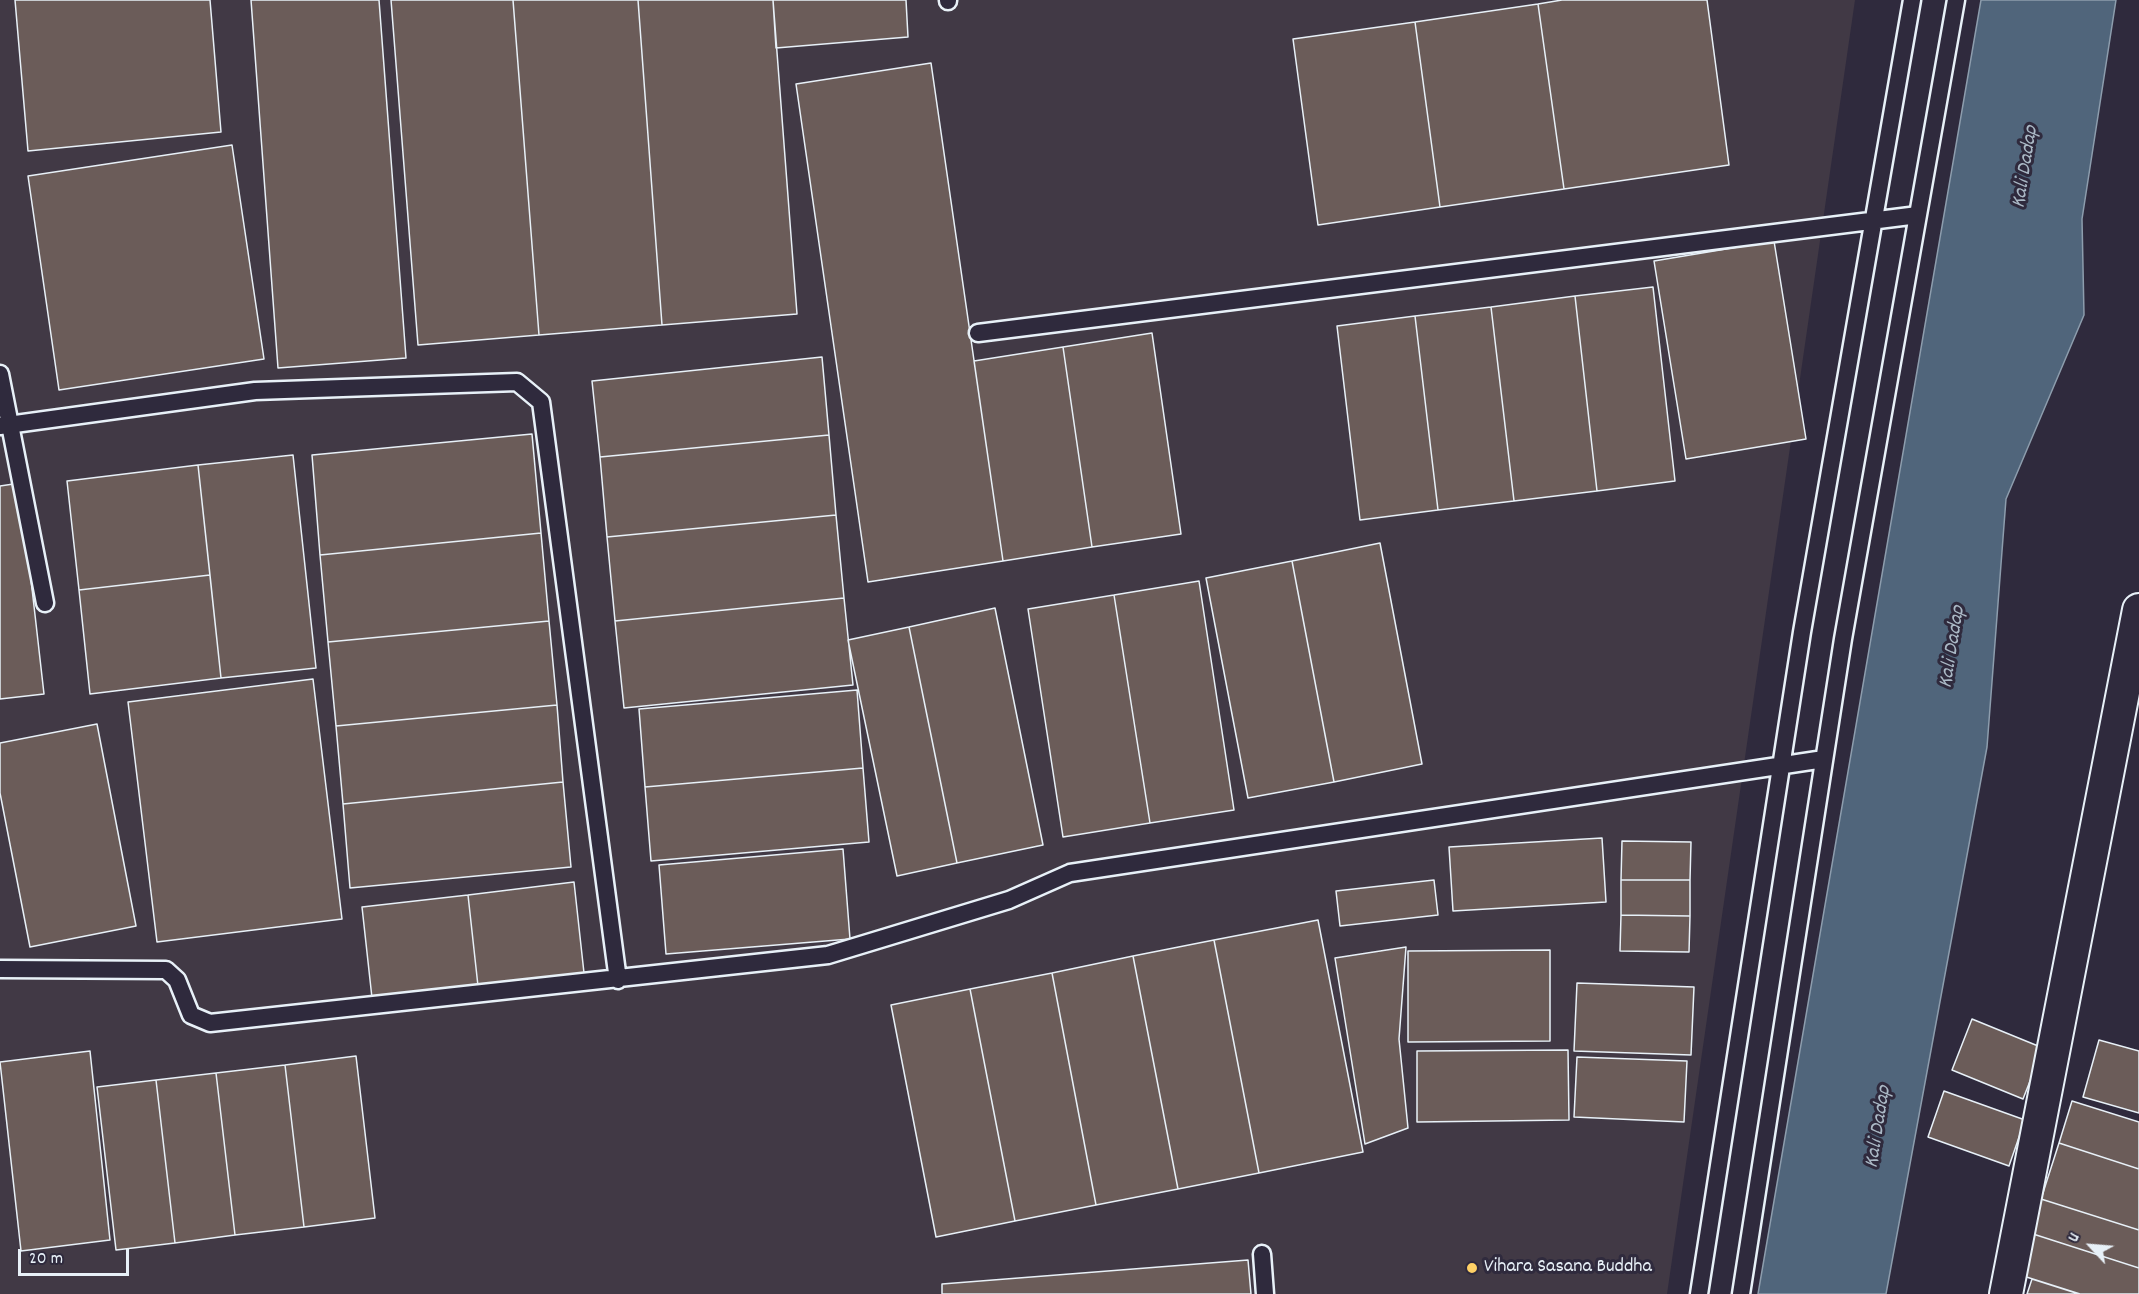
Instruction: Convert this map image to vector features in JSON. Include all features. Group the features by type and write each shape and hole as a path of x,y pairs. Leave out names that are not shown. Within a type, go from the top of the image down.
{"street":[{"path":"2006,1294 2139,610"}],"lane":[{"path":"1699,1294 1781,766 1912,0"},
{"path":"1741,1294 1824,759 1956,0"},
{"path":"978,333 1873,222 1918,214"},
{"path":"0,374 5,426 45,603"},
{"path":"5,426 255,391 517,382 541,402 618,980"},
{"path":"0,969 166,970 177,980 190,1015 210,1023 618,980 828,955 1009,900 1070,873 1824,759"},
{"path":"1262,1254 1265,1294"}],"shaded area":[{"path":"0,0 1855,0 1667,1294 0,1294"}],"water":[{"name":"Kali Dadap","path":"1981,0 2116,0 2082,219 2084,315 2006,499 1987,747 1886,1294 1758,1294"}],"building":[{"path":"15,0 210,0 221,132 28,151"},
{"path":"251,0 379,0 406,358 278,368"},
{"path":"391,0 513,0 539,335 418,345"},
{"path":"513,0 638,0 662,325 539,335"},
{"path":"638,0 773,0 797,314 662,325"},
{"path":"773,0 906,0 908,37 776,48"},
{"path":"1562,0 1707,0 1729,165 1564,189 1538,4"},
{"path":"1538,4 1564,189 1440,207 1415,22"},
{"path":"1415,22 1440,207 1318,225 1293,39"},
{"path":"931,63 1003,561 868,582 796,84"},
{"path":"232,145 264,359 59,390 28,176"},
{"path":"1774,241 1806,439 1686,459 1654,261"},
{"path":"1653,287 1675,481 1597,491 1575,296"},
{"path":"1575,296 1597,491 1514,501 1491,307"},
{"path":"1491,307 1514,501 1438,510 1415,316"},
{"path":"1415,316 1438,510 1360,520 1337,326"},
{"path":"1152,333 1181,534 1092,547 1063,347"},
{"path":"1063,347 1092,547 1003,561 974,361"},
{"path":"822,357 829,435 600,457 592,381"},
{"path":"532,434 541,533 320,555 312,455"},
{"path":"829,435 836,515 607,537 600,457"},
{"path":"293,455 316,668 221,678 198,465"},
{"path":"198,465 210,575 79,590 67,481"},
{"path":"20,483 44,694 0,699 0,486"},
{"path":"836,515 844,598 615,621 607,537"},
{"path":"541,533 549,621 328,642 320,555"},
{"path":"1380,543 1422,764 1334,782 1292,561"},
{"path":"1292,561 1334,782 1248,798 1206,578"},
{"path":"210,575 221,678 90,694 79,590"},
{"path":"1199,581 1234,810 1150,823 1114,595"},
{"path":"1114,595 1150,823 1063,837 1028,609"},
{"path":"844,598 853,685 624,708 615,621"},
{"path":"995,608 1043,845 957,863 909,627"},
{"path":"549,621 557,705 336,726 328,642"},
{"path":"909,627 957,863 897,876 848,640"},
{"path":"313,679 342,919 157,942 128,702"},
{"path":"857,690 863,768 645,787 639,709"},
{"path":"557,705 563,782 343,804 336,726"},
{"path":"97,724 136,926 30,947 0,793 0,743"},
{"path":"863,768 869,842 651,861 645,787"},
{"path":"563,782 571,867 350,888 343,804"},
{"path":"1602,838 1606,902 1453,911 1449,847"},
{"path":"1622,841 1691,842 1690,880 1621,880"},
{"path":"843,849 850,939 666,954 659,865"},
{"path":"1434,880 1438,915 1340,926 1336,891"},
{"path":"1621,880 1690,880 1690,916 1621,915"},
{"path":"574,882 584,973 478,986 468,895"},
{"path":"468,895 478,986 372,998 362,907"},
{"path":"1621,915 1690,916 1689,952 1620,951"},
{"path":"1318,920 1363,1152 1259,1173 1214,940"},
{"path":"1214,940 1259,1173 1178,1189 1133,956"},
{"path":"1406,947 1399,1039 1408,1128 1365,1144 1335,958"},
{"path":"1550,950 1550,1041 1408,1042 1408,951"},
{"path":"1133,956 1178,1189 1096,1205 1052,973"},
{"path":"1052,973 1096,1205 1015,1221 970,989"},
{"path":"1577,983 1694,987 1691,1055 1574,1051"},
{"path":"970,989 1015,1221 936,1237 891,1005"},
{"path":"1972,1019 2043,1048 2023,1099 1952,1070"},
{"path":"2099,1040 2139,1051 2139,1113 2083,1097"},
{"path":"1568,1050 1569,1120 1417,1122 1417,1051"},
{"path":"90,1051 110,1240 21,1251 0,1062"},
{"path":"356,1056 375,1218 304,1227 285,1065"},
{"path":"1577,1057 1687,1061 1684,1122 1574,1117"},
{"path":"285,1065 304,1227 235,1235 216,1073"},
{"path":"216,1073 235,1235 175,1243 156,1080"},
{"path":"156,1080 175,1243 116,1250 97,1087"},
{"path":"1944,1091 2025,1120 2009,1166 1928,1137"},
{"path":"2072,1101 2139,1122 2139,1169 2059,1143"},
{"path":"2059,1143 2139,1169 2139,1230 2041,1199"},
{"path":"2041,1199 2139,1230 2139,1268 2030,1233"},
{"path":"2030,1233 2139,1268 2139,1294 2080,1294 2017,1274"},
{"path":"1248,1260 1251,1294 942,1294 942,1284"},
{"path":"2032,1279 2079,1294 2027,1294"}],"place":[{"name":"Vihara Sasana Buddha","path":"1472,1268"}]}
